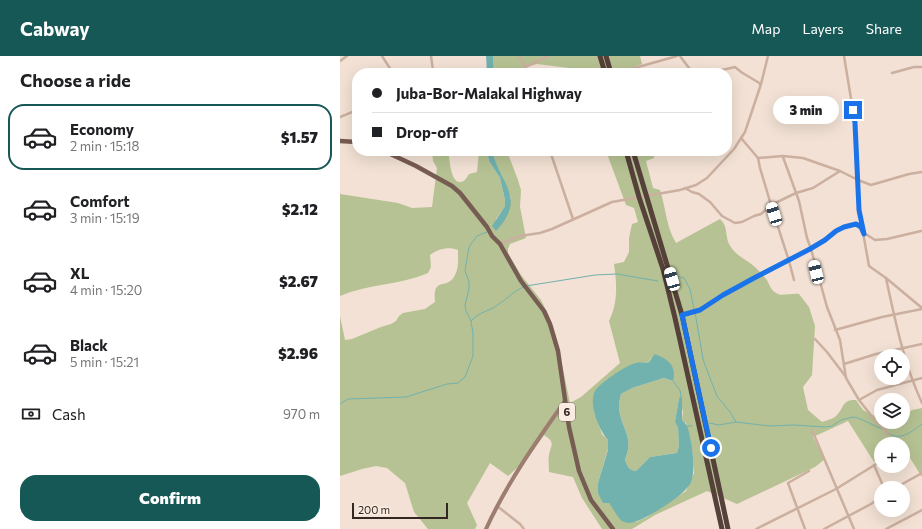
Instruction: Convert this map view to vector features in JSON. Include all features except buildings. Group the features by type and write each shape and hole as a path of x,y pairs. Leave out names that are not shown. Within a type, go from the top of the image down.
{"highway":[{"path":"600,56 604,68"},
{"path":"606,56 610,68"},
{"path":"627,156 663,269 674,311 722,529"},
{"path":"634,156 645,196 682,315 728,529"}],"main road":[{"path":"340,141 352,142"},
{"name":"6","path":"395,156 452,186 465,198 492,236 500,244 521,281 540,304 550,324 558,351 572,446 580,477 591,500 613,529"}],"street":[{"path":"340,61 347,56"},
{"path":"382,56 390,68"},
{"path":"431,56 433,68"},
{"path":"519,56 525,67 548,56"},
{"path":"634,68 678,56 690,68"},
{"path":"768,56 756,103 741,139 758,158 794,280"},
{"path":"844,56 855,123 859,210 869,266 886,278 922,309"},
{"path":"731,68 735,67 761,84"},
{"path":"892,73 914,67 922,67"},
{"path":"732,151 745,132 761,84"},
{"path":"340,117 352,112"},
{"path":"552,156 574,219"},
{"path":"500,244 520,236 540,233 612,202 696,185 707,178 727,156"},
{"path":"758,158 782,156 803,158 840,171 871,185 922,172"},
{"path":"782,156 796,193 819,281 835,330 840,340 846,378"},
{"path":"685,188 699,194 710,202 722,216 735,223 742,222 760,214 771,205 796,193 813,188 840,171"},
{"path":"682,315 700,310 723,295 810,249 844,227 856,224 861,227 864,234 875,240 887,239 921,231"},
{"path":"886,278 894,315 912,381 922,402"},
{"path":"835,330 922,309"},
{"path":"815,339 827,352 846,378 859,400 874,420 878,422 889,437"},
{"path":"844,364 876,354 922,344"},
{"path":"859,400 877,390 922,378"},
{"path":"486,529 497,506 535,443 565,401"},
{"path":"812,430 854,529"},
{"path":"756,529 836,489 874,465"},
{"path":"805,529 788,483 809,471"},
{"path":"908,481 922,473"},
{"path":"824,529 874,502"},
{"path":"497,506 520,524 524,529"},
{"path":"886,529 922,510"},
{"path":"894,525 896,529"}],"green space":[{"path":"493,56 640,56 642,64 632,68 569,68 537,64 523,68 494,68"},
{"path":"432,156 449,156 454,178 457,181 462,182 469,174 477,172 479,156 488,156 489,161 500,178 505,200 505,206 496,219 496,231 511,198 494,156 509,156 521,190 520,207 526,238 510,244 508,253 521,275 541,300 548,314 560,355 570,403 581,397 620,363 609,321 614,307 616,293 614,264 624,262 629,252 629,238 632,224 638,222 634,208 626,205 608,156 654,156 654,158 646,161 653,188 660,190 668,224 676,243 720,219 723,222 729,244 732,248 738,255 759,271 776,293 780,295 799,294 809,307 815,326 812,375 803,387 808,410 822,422 836,416 846,402 856,400 863,410 874,416 874,429 910,429 910,411 922,408 922,477 910,458 910,437 874,437 874,462 848,421 813,437 825,459 815,467 737,504 707,491 655,515 632,529 602,529 582,498 573,477 549,472 549,457 552,444 544,435 527,459 508,476 490,463 467,503 477,525 475,529 428,529 414,512 405,483 387,468 376,466 340,476 340,316 345,340 352,339 391,324 403,313 425,309 435,302 435,294 438,286 452,280 458,266 458,250 447,248 436,251 430,255 431,267 428,273 406,280 362,289 340,296 340,194 398,203 412,208 432,207 437,168 433,161","holes":["651,358 673,381 664,378 632,388 621,394 619,407 628,438 628,452 625,459 627,466 636,471 650,457 677,453 679,446 678,428 675,422 679,398 683,412 682,420 686,423 692,450 694,473 686,491 647,517 636,522 615,510 609,503 598,483 608,449 608,440 602,434 594,411 641,362 648,363"]}],"water":[{"path":"486,56 493,56 494,68 487,68"},
{"path":"488,156 494,156 509,191 511,200 510,209 496,231 492,226 505,206 505,200 500,178 489,161"},
{"path":"655,354 664,358 672,367 674,371 673,381 664,378 632,388 621,394 619,405 620,414 628,438 628,451 625,459 627,466 636,471 650,457 677,453 679,446 678,428 675,422 679,398 682,396 682,420 686,424 691,442 693,468 692,478 688,487 675,499 643,519 626,523 620,519 609,503 603,503 598,493 598,483 608,450 608,440 598,424 594,410 593,396 597,388 612,376 633,364 640,362 648,363"}],"waterway":[{"path":"340,404 348,399 406,397 447,384 458,383 465,377 473,356 473,334 471,321 465,305 469,289 469,282 465,271 469,247 477,236 487,232"},
{"path":"526,286 595,275 617,274 658,281"},
{"path":"676,276 684,278 690,289 694,309"},
{"path":"471,321 479,314 497,306 523,287"},
{"path":"695,312 703,359 708,373 717,396 736,422"},
{"path":"673,381 680,390 681,396"},
{"path":"709,423 719,425 736,422 769,426 794,425 825,427 832,426 841,420 853,417 874,425"},
{"path":"888,433 902,436 922,424"},
{"path":"687,426 692,426"}],"route":[{"path":"711,448 682,315 700,310 723,295 810,249 844,227 853,226 856,224 861,227 864,234 859,210 855,123 853,110"}]}
